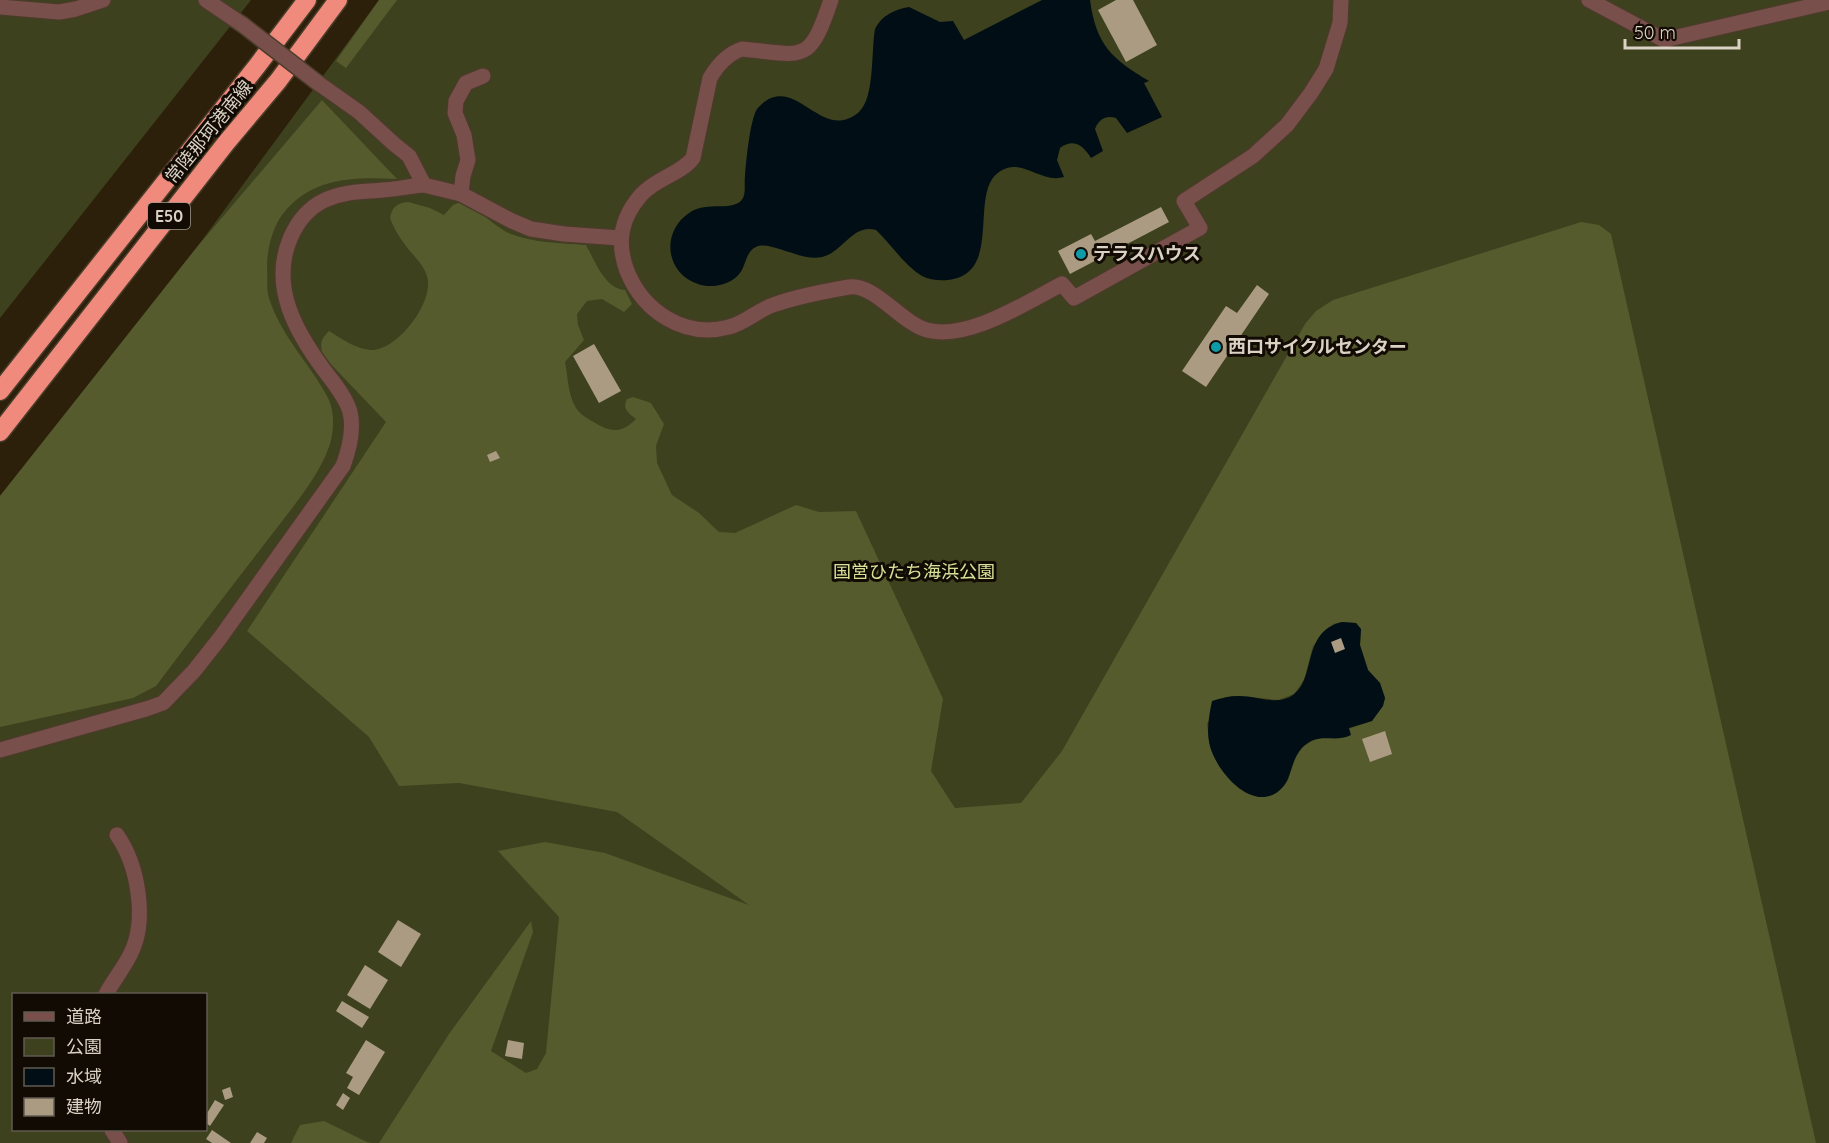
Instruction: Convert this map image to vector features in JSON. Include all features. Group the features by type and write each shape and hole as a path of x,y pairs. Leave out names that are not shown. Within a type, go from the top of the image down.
{"highway":[{"name":"常陸那珂港南線","path":"0,391 307,0"},
{"name":"常陸那珂港南線","path":"0,432 226,143 278,81 338,0"}],"street":[{"path":"0,7 51,12 76,9 103,0"},
{"path":"206,0 227,12 359,112 409,156 424,184"},
{"path":"831,0 822,28 810,47 788,54 742,49 717,66 710,78 693,158 688,164 660,178 641,195 629,215 620,238 622,257 635,288 644,301 655,312 670,321 690,328 728,327 779,303 850,287 864,289 915,325 927,330 951,331 969,328 1001,315 1062,284 1074,298 1200,228 1184,201 1253,156 1287,125 1326,69 1340,23 1341,0"},
{"path":"1589,0 1664,40 1829,2"},
{"path":"461,194 468,160 464,135 455,113 456,101 466,83 483,76"},
{"path":"0,750 163,703 194,671 220,638 343,466 349,450 350,414 346,402 305,344 293,321 285,295 282,272 286,250 295,227 309,209 326,199 351,192 424,184 461,194 531,229 620,238"},
{"path":"107,993 130,955 138,923 139,891 134,866 127,849 117,835"}],"green space":[{"path":"0,0 251,0 0,318"},
{"name":"国営ひたち海浜公園","path":"379,0 1829,0 1829,1143 0,1143 0,496 197,247"},
{"path":"379,0 397,0 346,68 336,61"},
{"path":"322,100 397,179 349,179 320,186 293,202 275,227 271,240 267,267 269,298 281,325 329,400 333,425 327,453 294,506 156,686 133,698 0,727 0,496 197,247"},
{"path":"460,202 474,208 511,234 539,241 586,245 606,280 625,290 632,304 624,312 602,299 587,301 577,314 578,325 584,340 565,362 573,403 586,418 602,427 619,430 636,419 628,413 627,399 633,397 651,403 664,424 656,446 657,463 672,495 699,513 719,532 735,533 796,505 819,512 856,511 943,699 931,771 955,808 1021,803 1062,751 1305,324 1316,311 1333,300 1581,222 1599,225 1611,234 1816,1143 379,1143 449,1034 531,921 533,932 491,1051 526,1073 537,1069 546,1053 559,917 498,851 545,842 605,853 749,905 617,812 459,783 399,786 369,737 247,631 386,422 323,356 321,345 329,331 360,348 371,350 381,348 392,343 402,334 420,311 428,287 427,276 420,263 399,237 390,218 394,208 404,203 430,208 444,215 453,205","holes":["1356,623 1361,629 1360,645 1368,670 1380,683 1385,698 1372,721 1312,741 1301,748 1293,758 1288,780 1277,793 1220,768 1210,747 1207,724 1225,697 1241,696 1278,700 1294,694 1304,680 1313,646 1333,624"]},
{"path":"324,1121 372,1143 291,1143 300,1125"}],"water":[{"path":"1042,0 1090,0 1102,40 1116,58 1149,81 1144,83 1162,117 1127,133 1116,118 1103,119 1095,129 1103,151 1091,158 1077,144 1073,143 1060,148 1057,160 1064,177 1047,177 1015,167 999,172 990,182 986,197 981,249 975,264 965,274 948,280 922,276 903,260 876,230 868,229 854,234 836,250 822,257 805,257 769,246 756,247 748,255 740,273 720,285 698,284 687,279 679,271 673,262 671,241 680,221 696,209 734,205 743,198 752,122 757,109 765,101 782,96 793,99 824,117 835,120 847,119 859,112 868,96 875,29 889,14 909,7 940,22 953,21 964,40"},
{"path":"1342,622 1356,623 1361,629 1360,645 1368,670 1380,683 1385,698 1383,706 1372,721 1349,728 1351,735 1341,738 1316,739 1303,746 1287,782 1276,793 1266,797 1245,792 1226,776 1213,756 1208,735 1212,701 1239,696 1281,700 1293,695 1305,678 1320,635 1329,627"}],"building":[{"path":"1116,0 1133,0 1157,45 1126,62 1098,10"},
{"path":"1161,207 1169,222 1070,274 1058,251 1091,234 1095,241"},
{"name":"西口サイクルセンター","path":"1257,285 1269,294 1206,387 1182,371 1226,306 1237,313"},
{"path":"594,344 621,391 599,403 573,356"},
{"path":"496,451 500,458 490,462 487,455"},
{"path":"1341,638 1345,649 1335,653 1331,642"},
{"path":"1385,731 1392,754 1370,762 1362,739"},
{"path":"398,920 421,934 401,967 378,952"},
{"path":"365,965 388,980 370,1009 347,995"},
{"path":"342,1001 369,1017 362,1028 336,1011"},
{"path":"366,1040 385,1052 359,1095 347,1088 353,1077 346,1073"},
{"path":"508,1040 524,1043 522,1059 505,1056"},
{"path":"230,1087 233,1097 225,1100 222,1090"},
{"path":"343,1093 350,1098 343,1110 336,1105"},
{"path":"215,1100 224,1105 210,1126 207,1124 207,1113"},
{"path":"212,1130 231,1143 212,1143 206,1139"},
{"path":"257,1132 267,1138 264,1143 250,1143"}],"place":[{"name":"テラスハウス","path":"1081,254"},
{"name":"西口サイクルセンター","path":"1216,347"}]}
